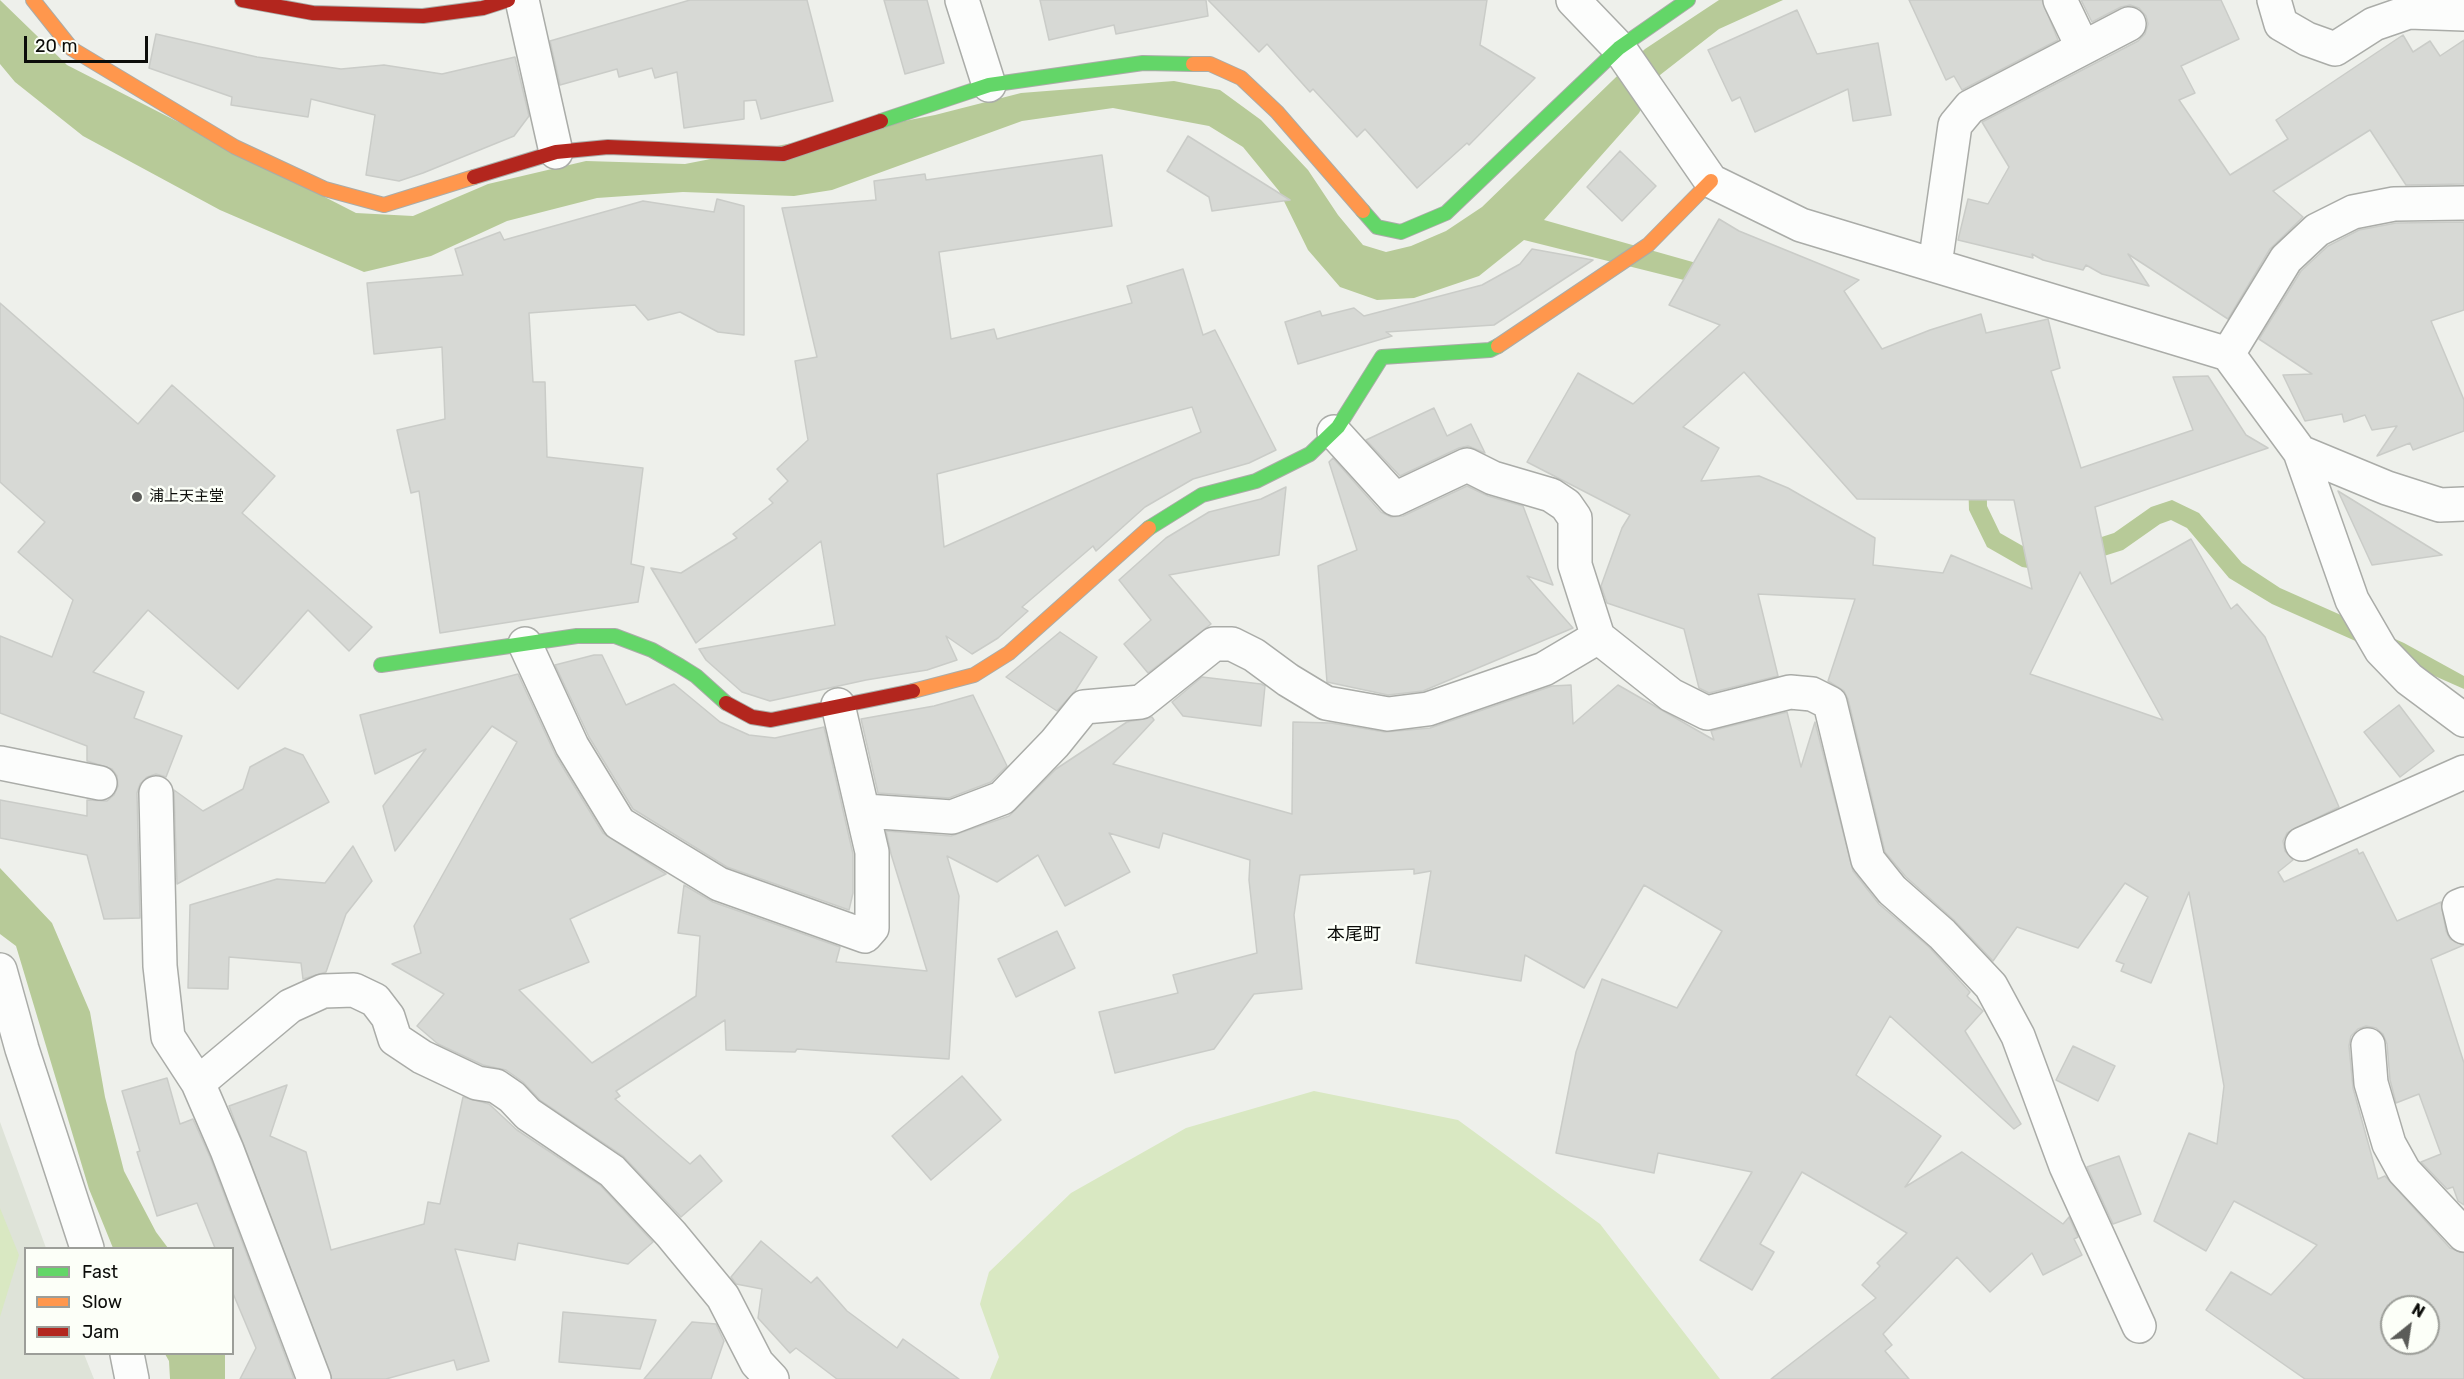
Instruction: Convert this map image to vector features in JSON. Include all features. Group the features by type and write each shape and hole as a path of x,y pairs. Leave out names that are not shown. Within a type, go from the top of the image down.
{"street":[{"path":"33,0 72,49 235,147 325,189 384,205 556,152 608,147 783,154 989,84 1143,63 1210,64 1241,78 1277,112 1377,227 1401,232 1446,213 1622,53 1688,0"},
{"path":"243,0 314,13 423,16 483,8 508,0"},
{"path":"522,0 556,152"},
{"path":"962,0 989,84"},
{"path":"1573,0 1622,53 1711,181 1801,225 2228,354 2300,452 2352,600 2381,650 2409,679 2464,720"},
{"path":"2060,0 2083,48"},
{"path":"2274,0 2281,24 2307,39 2335,49 2374,24 2409,12 2464,14"},
{"path":"1935,265 1955,125 1970,107 2129,24"},
{"path":"381,665 577,636 615,636 652,650 680,666 696,676 732,708 752,717 771,720 931,688 974,675 1010,653 1155,523 1202,495 1256,480 1310,454 1334,432 1382,357 1490,350 1517,335 1648,245 1711,181"},
{"path":"2228,354 2286,259 2317,230 2353,212 2394,204 2464,203"},
{"path":"1334,432 1395,499 1467,465 1493,478 1551,495 1566,505 1575,518 1575,565 1598,637 1671,695 1707,713 1790,692 1812,694 1830,703 1868,860 1892,890 1942,934 1991,986 2018,1036 2066,1167 2139,1326"},
{"path":"2300,452 2387,488 2440,505 2464,504"},
{"path":"864,811 952,817 1002,798 1055,743 1084,707 1141,702 1214,644 1232,644 1326,702 1388,714 1428,709 1544,669 1598,637"},
{"path":"525,644 572,746 619,823 719,884 865,936 872,927 872,852 838,705"},
{"path":"0,763 100,783"},
{"path":"2302,844 2464,772"},
{"path":"156,793 160,966 168,1037 198,1083 227,1150 314,1379"},
{"path":"2464,904 2459,906 2464,927"},
{"path":"0,970 22,1049 87,1247"},
{"path":"198,1083 290,1006 323,991 354,990 375,1000 388,1017 395,1039 422,1057 449,1070 477,1083 496,1086 512,1097 528,1114 612,1171 671,1234 723,1298 757,1363 772,1379"},
{"path":"2368,1045 2371,1083 2389,1144 2404,1171 2464,1235"},
{"path":"127,1355 132,1379"}],"shaded area":[{"path":"0,0 67,65 356,213 413,216 488,184 586,161 685,164 935,115 1021,93 1174,81 1220,90 1261,120 1308,170 1338,215 1363,245 1386,252 1411,246 1446,231 1482,207 1645,49 1719,0 1783,0 1719,29 1660,75 1639,113 1544,220 1721,270 1986,437 1987,506 2000,533 2028,549 2052,553 2114,533 2151,507 2172,500 2199,513 2242,563 2280,588 2404,643 2464,676 2464,689 2272,604 2229,578 2187,528 2171,520 2160,524 2123,550 2053,572 2022,567 1987,547 1969,510 1967,444 1716,288 1524,240 1479,276 1414,298 1377,300 1340,287 1308,250 1279,191 1243,147 1209,126 1113,108 1022,121 832,190 794,196 683,192 597,198 507,221 431,256 364,272 220,210 83,136 15,82 0,64"},
{"path":"0,868 52,923 90,1012 105,1097 124,1171 156,1232 167,1247 113,1247 89,1189 16,946 0,934"},
{"path":"1314,1091 1458,1120 1600,1224 1720,1379 990,1379 999,1357 980,1304 989,1272 1071,1193 1186,1128"},
{"path":"0,1122 46,1247 24,1247 24,1355 84,1355 94,1379 0,1379"},
{"path":"0,1208 19,1255 0,1317"},
{"path":"166,1355 225,1355 225,1379 170,1379 169,1361"}],"building":[{"path":"690,0 807,0 833,101 761,119 756,100 744,101 744,119 684,128 677,72 655,78 652,68 619,77 617,69 560,85 550,41"},
{"path":"884,0 927,0 944,63 905,74"},
{"path":"1040,0 1206,0 1208,16 1116,34 1114,25 1049,40"},
{"path":"1208,0 1487,0 1480,45 1535,78 1469,145 1467,143 1417,188 1365,129 1357,137 1313,89 1310,92 1267,44 1259,52"},
{"path":"1909,0 2042,0 2058,40 1962,90 1954,76 1946,80"},
{"path":"2081,0 2221,0 2239,39 2181,66 2195,93 2179,100 2230,175 2288,139 2276,120 2403,35 2413,52 2430,41 2440,56 2464,40 2464,184 2406,185 2370,130 2273,191 2303,217 2270,249 2228,319 2128,254 2149,286 2102,274 2086,265 2083,270 2043,260 2032,254 2033,258 1958,240 1968,199 1988,204 2009,167 1982,122 2138,41 2145,34 2148,24 2146,16 2139,8 2130,5 2121,7 2092,22"},
{"path":"1797,10 1817,54 1878,43 1891,115 1853,121 1848,89 1755,132 1740,97 1732,101 1708,50"},
{"path":"156,34 257,57 341,69 384,65 442,74 515,57 529,116 514,136 423,173 399,181 366,175 375,115 311,99 308,117 231,105 232,97 149,68"},
{"path":"1188,136 1290,200 1212,211 1209,197 1167,171"},
{"path":"1620,151 1656,186 1622,221 1587,187"},
{"path":"1102,155 1112,226 939,252 951,339 994,329 997,339 1132,303 1127,286 1183,269 1203,335 1215,330 1276,450 1249,463 1193,479 1145,507 1096,551 1093,546 1022,607 1028,611 998,638 972,654 946,636 957,660 927,670 866,680 770,701 742,692 706,660 699,649 835,625 821,541 696,643 651,568 681,573 737,538 733,534 773,503 769,499 788,481 777,469 808,440 795,361 817,357 782,208 876,200 874,181 925,174 926,180","holes":["1192,407 1201,432 944,547 937,474"]},
{"path":"717,199 744,206 744,335 718,332 680,312 648,320 635,305 529,313 533,382 545,382 547,457 643,468 631,564 644,567 638,602 440,633 419,491 411,493 397,430 445,419 442,347 374,354 367,283 463,275 455,249 500,232 504,240 643,201 714,212"},
{"path":"1719,219 1739,231 1859,280 1844,291 1882,349 1930,330 1981,314 1986,333 2048,319 2060,368 2051,371 2081,468 2193,430 2173,377 2208,376 2246,435 2268,448 2095,507 2111,584 2191,539 2231,609 2237,604 2265,637 2339,807 2287,833 2283,841 2285,851 2293,860 2278,872 2284,882 2357,849 2359,854 2363,852 2397,921 2441,902 2446,931 2450,939 2464,945 2431,959 2464,1063 2464,1205 2458,1201 2453,1187 2447,1189 2421,1162 2441,1154 2419,1094 2396,1103 2390,1080 2387,1044 2383,1034 2376,1028 2366,1026 2358,1029 2351,1036 2349,1046 2353,1088 2378,1179 2385,1176 2450,1248 2464,1253 2464,1379 2305,1379 2206,1310 2231,1272 2271,1295 2317,1245 2234,1201 2206,1251 2154,1221 2189,1133 2217,1144 2224,1086 2189,892 2151,983 2121,971 2124,964 2116,961 2148,897 2125,883 2078,948 2017,927 1993,961 1954,920 1906,877 1885,852 1848,699 1844,691 1828,681 1855,599 1758,594 1778,676 1709,693 1699,688 1684,629 1607,603 1601,586 1622,528 1630,515 1527,462 1578,373 1633,404 1720,325 1669,305","holes":["1744,372 1857,499 2014,500 2032,589 1951,555 1943,573 1873,565 1875,538 1788,488 1759,476 1701,481 1719,448 1683,427","2080,572 2163,720 2030,674"]},
{"path":"2464,222 2464,310 2431,321 2464,400 2464,431 2413,450 2410,443 2377,456 2397,426 2372,430 2365,415 2344,422 2342,414 2305,421 2283,375 2312,374 2259,339 2301,271 2328,246 2359,230 2396,223"},
{"path":"1532,249 1593,260 1494,325 1386,332 1392,336 1298,364 1285,322 1320,311 1322,316 1354,308 1364,316 1482,285 1520,264"},
{"name":"浦上天主堂","path":"0,303 138,424 172,385 275,476 242,513 372,627 349,651 308,610 238,689 148,610 93,672 144,692 134,718 182,736 166,777 156,774 147,777 140,784 137,793 140,918 104,919 87,855 0,838 0,800 87,816 87,800 107,801 114,795 118,786 117,776 112,769 87,761 87,746 0,713 0,636 52,657 73,600 18,552 45,522 0,482"},
{"path":"1434,408 1447,436 1471,424 1485,453 1468,446 1459,448 1400,476 1366,440"},
{"path":"1333,458 1381,512 1391,517 1403,516 1467,486 1488,496 1523,506 1553,585 1527,576 1573,628 1423,691 1388,695 1327,682 1318,566 1357,550 1329,462"},
{"path":"1286,487 1279,555 1169,575 1211,624 1148,673 1124,644 1151,620 1119,580 1166,538 1209,512 1261,499"},
{"path":"2338,491 2442,555 2372,565"},
{"path":"1060,632 1097,657 1075,691 1057,711 1006,677"},
{"path":"602,655 626,705 674,684 720,722 749,735 775,738 824,727 853,854 853,893 849,910 727,867 633,809 589,737 555,665"},
{"path":"518,674 556,756 603,833 666,874 570,919 589,962 519,990 592,1063 696,996 700,936 678,933 684,885 713,902 840,947 836,962 927,971 886,831 951,836 1009,816 1056,769 1127,722 1152,717 1154,720 1113,764 1292,814 1293,722 1331,723 1385,732 1430,728 1552,686 1571,685 1573,724 1618,685 1714,740 1711,731 1787,712 1801,767 1815,722 1853,871 1879,904 1929,947 1970,992 1967,996 1983,1011 1965,1031 2021,1124 2014,1129 1890,1016 1856,1075 1941,1136 1905,1187 1962,1152 2063,1224 2069,1217 2078,1237 2074,1239 2082,1255 2043,1275 2032,1253 1990,1292 1957,1257 1883,1334 1892,1345 1885,1351 1909,1379 1771,1379 1876,1298 1862,1285 1880,1266 1877,1263 1907,1233 1802,1172 1760,1244 1774,1252 1752,1290 1700,1260 1752,1172 1658,1153 1654,1173 1556,1153 1576,1052 1602,979 1677,1008 1722,931 1644,885 1584,988 1525,955 1521,981 1416,963 1431,871 1414,874 1414,869 1300,875 1294,915 1302,989 1254,994 1214,1049 1115,1073 1099,1012 1178,993 1173,975 1257,953 1249,880 1250,860 1163,833 1159,848 1109,833 1130,872 1065,906 1038,855 997,882 947,856 959,896 949,1059 797,1049 795,1052 726,1050 725,1020 616,1091 620,1096 615,1099 690,1164 700,1155 722,1181 681,1217 623,1156 540,1100 523,1082 506,1070 483,1065 438,1044 417,1026 444,994 392,964 421,953 414,926 517,742 492,726 395,851 383,806 426,749 375,774 360,715"},
{"path":"1202,677 1265,686 1261,726 1183,716 1172,702"},
{"path":"973,695 1007,766 991,782 949,798 878,793 861,719 934,706"},
{"path":"2399,705 2434,751 2400,777 2364,732"},
{"path":"285,748 303,755 329,802 177,884 174,790 203,811 243,789 250,767"},
{"path":"353,846 372,881 346,914 326,972 303,979 301,963 229,957 228,989 188,988 190,905 277,879 325,883"},
{"path":"1057,931 1075,968 1016,997 998,959"},
{"path":"2073,1046 2115,1066 2098,1101 2056,1080"},
{"path":"962,1076 1001,1120 931,1180 892,1136"},
{"path":"167,1078 180,1124 193,1119 210,1157 294,1379 240,1379 256,1348 234,1296 234,1247 215,1247 197,1203 157,1216 137,1152 140,1151 122,1091"},
{"path":"287,1085 270,1136 306,1152 331,1250 424,1224 428,1202 440,1204 463,1097 489,1104 517,1130 600,1185 653,1242 628,1264 518,1243 515,1260 455,1249 489,1361 457,1370 454,1360 386,1379 332,1379 229,1106"},
{"path":"2119,1156 2141,1214 2113,1224 2087,1167"},
{"path":"761,1241 811,1283 817,1277 847,1311 897,1348 903,1339 959,1379 837,1379 796,1348 790,1353 758,1318 762,1289 736,1284 731,1277"},
{"path":"563,1312 656,1320 640,1369 559,1362"},
{"path":"692,1322 716,1324 724,1341 711,1379 644,1379"}],"traffic: fast":[{"path":"1363,211 1377,227 1401,232 1446,213 1619,48 1688,0"},
{"path":"881,121 989,85 1143,63 1193,64"},
{"path":"1149,528 1202,495 1256,481 1310,454 1338,427 1382,357 1490,350 1498,346"},
{"path":"381,665 577,636 615,636 652,650 680,666 696,676 726,703"}],"traffic: slow":[{"path":"33,0 72,49 235,147 325,189 384,205 474,177"},
{"path":"1193,64 1210,64 1241,78 1277,112 1363,211"},
{"path":"1498,346 1648,245 1711,181"},
{"path":"913,691 974,675 1009,653 1149,528"}],"traffic: jam":[{"path":"242,0 313,13 423,16 483,8 508,0"},
{"path":"474,177 556,152 608,147 783,154 881,121"},
{"path":"726,703 752,717 771,720 913,691"}],"place":[{"name":"浦上天主堂","path":"137,497"}],"district":[{"name":"本尾町","path":"1354,935"}]}
